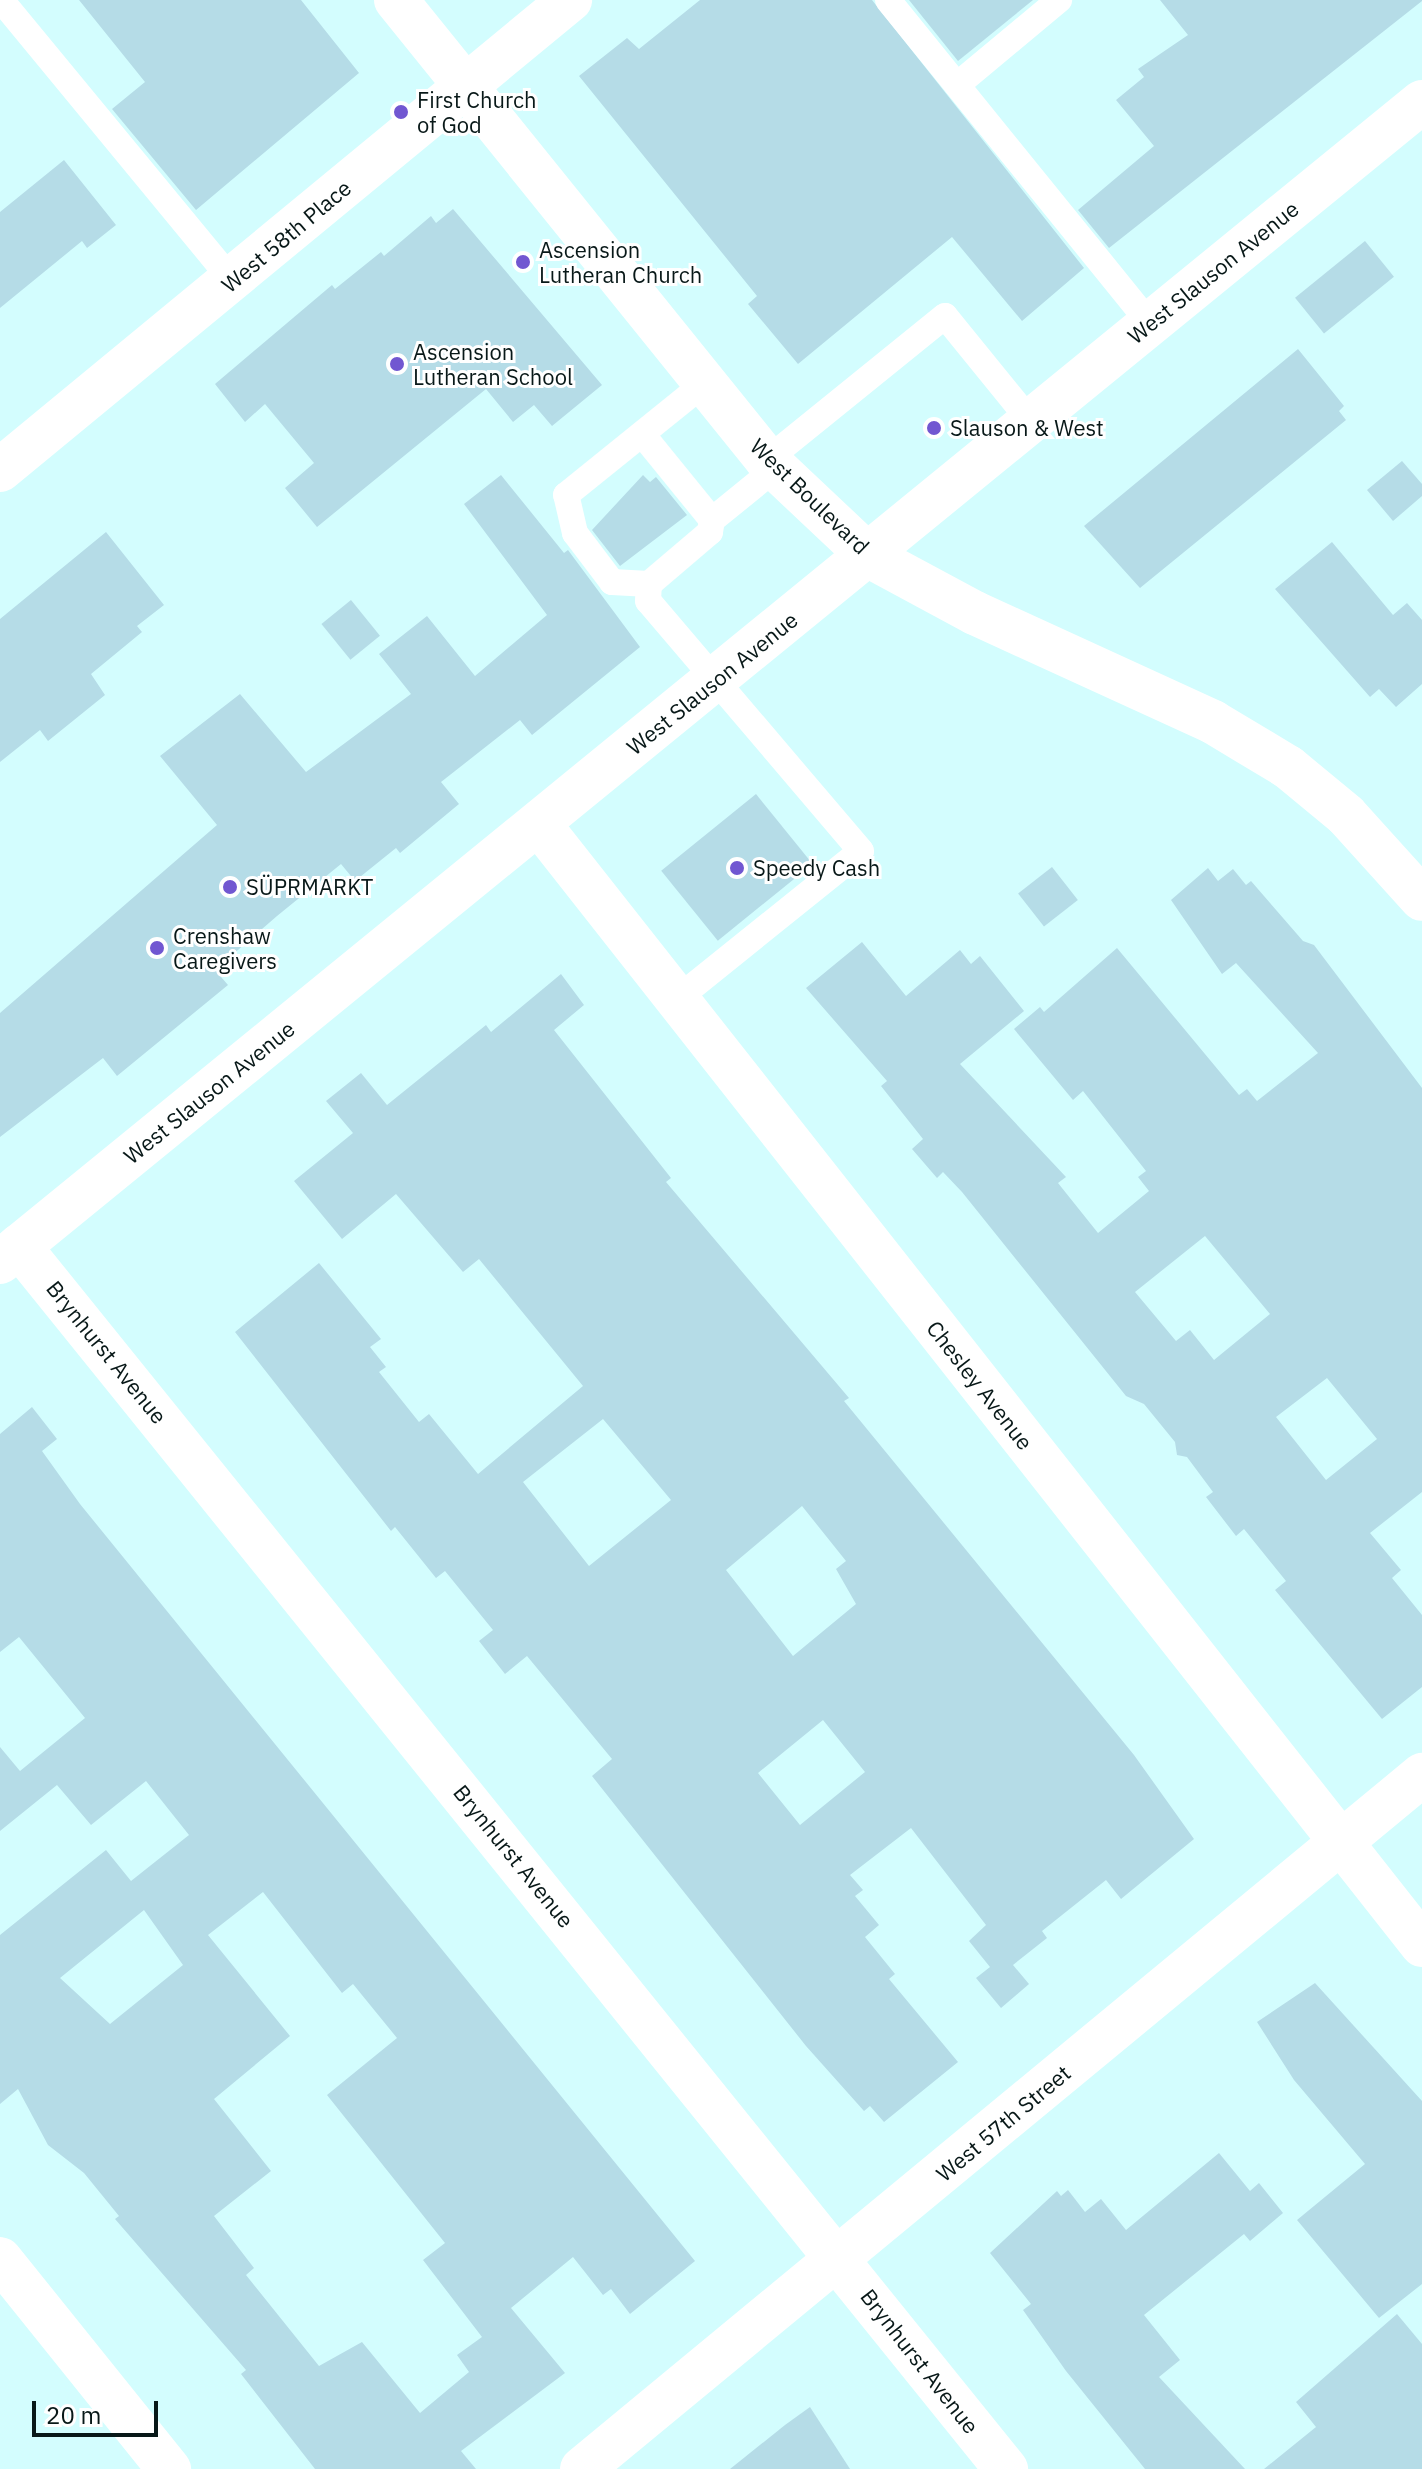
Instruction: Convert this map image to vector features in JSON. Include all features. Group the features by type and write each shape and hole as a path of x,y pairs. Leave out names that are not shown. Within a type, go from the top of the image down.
{"street":[{"name":"West Boulevard","path":"396,0 772,464 869,556 975,613 1213,722 1288,767 1346,815 1422,899"},
{"name":"West 58th Place","path":"0,470 233,281 570,0"},
{"name":"West Slauson Avenue","path":"10,1254 1422,102"},
{"name":"Chesley Avenue","path":"539,824 1422,1945"},
{"name":"Brynhurst Avenue","path":"10,1254 840,2259 1006,2469"},
{"name":"West 57th Street","path":"582,2469 840,2259 1422,1775"},
{"path":"0,2259 169,2469"}],"lane":[{"path":"1,0 233,281"},
{"path":"888,0 1150,324"},
{"path":"957,85 1059,0"},
{"path":"705,383 566,495 575,533 612,582 638,582 711,526 772,464 945,316 1031,422"},
{"path":"642,434 711,526"},
{"path":"638,582 648,601 714,682 861,851 677,999"}],"building":[{"path":"79,0 301,0 359,73 196,210 112,109 145,82"},
{"path":"700,0 872,0 1084,268 1022,321 952,237 798,364 748,304 757,296 579,76 627,38 639,49"},
{"path":"909,0 1033,0 958,61"},
{"path":"1160,0 1422,1 1109,248 1078,210 1154,146 1116,100 1144,77 1138,69 1188,35"},
{"path":"64,160 116,225 87,248 82,241 0,308 0,212"},
{"path":"453,209 602,385 552,426 534,405 513,422 486,389 317,527 285,488 314,463 265,404 245,422 215,384 332,285 335,289 381,252 384,256 431,216 436,223"},
{"path":"1365,241 1394,277 1324,333 1295,298"},
{"path":"1298,349 1344,406 1339,411 1346,420 1140,588 1084,526"},
{"path":"1402,461 1422,484 1422,496 1393,521 1367,490"},
{"path":"501,475 564,553 568,550 640,647 532,735 520,720 441,782 459,804 400,853 396,848 355,881 341,864 277,916 215,970 228,985 117,1076 103,1058 0,1137 0,1013 217,825 160,756 240,694 306,772 411,694 379,654 427,616 475,676 547,615 464,504"},
{"path":"643,475 650,482 656,477 687,515 620,566 592,530"},
{"path":"106,532 164,605 137,626 142,632 91,674 105,695 48,741 40,730 0,762 0,619"},
{"path":"1332,542 1393,615 1407,603 1422,620 1422,684 1396,707 1379,689 1370,697 1275,589"},
{"path":"351,600 380,636 350,660 321,624"},
{"name":"Speedy Cash","path":"756,794 813,864 718,941 661,871"},
{"path":"1052,867 1078,900 1044,927 1018,893"},
{"path":"1208,868 1218,881 1233,869 1246,885 1251,881 1303,941 1314,945 1422,1088 1422,1492 1370,1533 1401,1570 1392,1578 1422,1615 1422,1687 1382,1719 1275,1590 1286,1581 1244,1529 1236,1536 1206,1497 1213,1492 1187,1457 1177,1455 1175,1442 1144,1404 1126,1396 962,1192 943,1172 937,1178 912,1149 923,1139 881,1086 887,1081 806,988 862,942 906,996 960,950 971,964 980,956 1024,1011 960,1064 1066,1177 1058,1183 1098,1233 1149,1191 1138,1177 1146,1171 1083,1091 1073,1100 1014,1029 1040,1007 1044,1012 1117,948 1239,1095 1247,1089 1257,1101 1318,1053 1236,963 1222,974 1171,900","holes":["1205,1236 1270,1314 1214,1360 1190,1330 1176,1341 1135,1292","1327,1378 1377,1439 1326,1480 1276,1417"]},
{"path":"561,974 584,1005 554,1030 671,1178 666,1182 849,1398 844,1401 1134,1755 1194,1839 1121,1899 1106,1880 1042,1931 1047,1938 1013,1965 1029,1984 1001,2008 976,1978 990,1967 969,1941 986,1925 911,1828 850,1875 863,1890 855,1896 879,1925 865,1937 895,1974 889,1979 958,2062 884,2122 870,2106 864,2111 806,2046 592,1776 612,1759 527,1656 505,1674 479,1641 493,1630 445,1571 436,1578 395,1527 391,1531 235,1332 319,1263 381,1339 370,1347 386,1367 379,1372 419,1422 429,1414 478,1474 583,1386 479,1259 463,1272 396,1194 342,1239 294,1181 353,1133 326,1101 361,1073 387,1105 486,1025 491,1032","holes":["603,1419 671,1500 589,1566 523,1482","802,1506 846,1561 836,1569 856,1604 793,1656 726,1570","823,1720 865,1772 800,1825 758,1773"]},
{"path":"32,1407 57,1439 42,1451 80,1504 695,2261 630,2314 611,2289 603,2295 573,2257 511,2308 565,2373 461,2451 476,2469 315,2469 241,2374 246,2370 115,2219 119,2216 84,2173 48,2145 18,2089 0,2104 0,1935 106,1850 131,1881 189,1835 146,1781 91,1825 57,1785 0,1831 0,1747 20,1771 85,1718 19,1637 0,1652 0,1434","holes":["263,1892 342,1993 353,1984 397,2038 327,2095 445,2243 423,2260 482,2337 457,2355 469,2372 420,2413 362,2342 319,2366 246,2275 254,2268 214,2216 271,2171 214,2099 290,2036 208,1935","144,1910 183,1965 110,2024 60,1978"]},
{"path":"1315,1983 1422,2101 1422,2284 1379,2318 1297,2220 1365,2164 1294,2080 1257,2022"},
{"path":"1219,2153 1250,2191 1259,2183 1283,2213 1250,2241 1244,2234 1144,2315 1180,2360 1159,2377 1245,2469 1145,2469 1066,2371 1023,2310 1031,2304 990,2253 1057,2191 1061,2196 1068,2190 1085,2212 1101,2199 1126,2230"},
{"path":"1397,2314 1422,2344 1422,2469 1264,2469 1316,2427 1296,2402"},
{"path":"810,2407 850,2469 730,2469 785,2425"}],"place":[{"name":"First Church of God","path":"401,112"},
{"name":"Ascension Lutheran Church","path":"523,262"},
{"name":"Ascension Lutheran School","path":"397,364"},
{"name":"Slauson & West","path":"934,428"},
{"name":"Speedy Cash","path":"737,868"},
{"name":"SÜPRMARKT","path":"230,887"},
{"name":"Crenshaw Caregivers","path":"157,948"}]}
